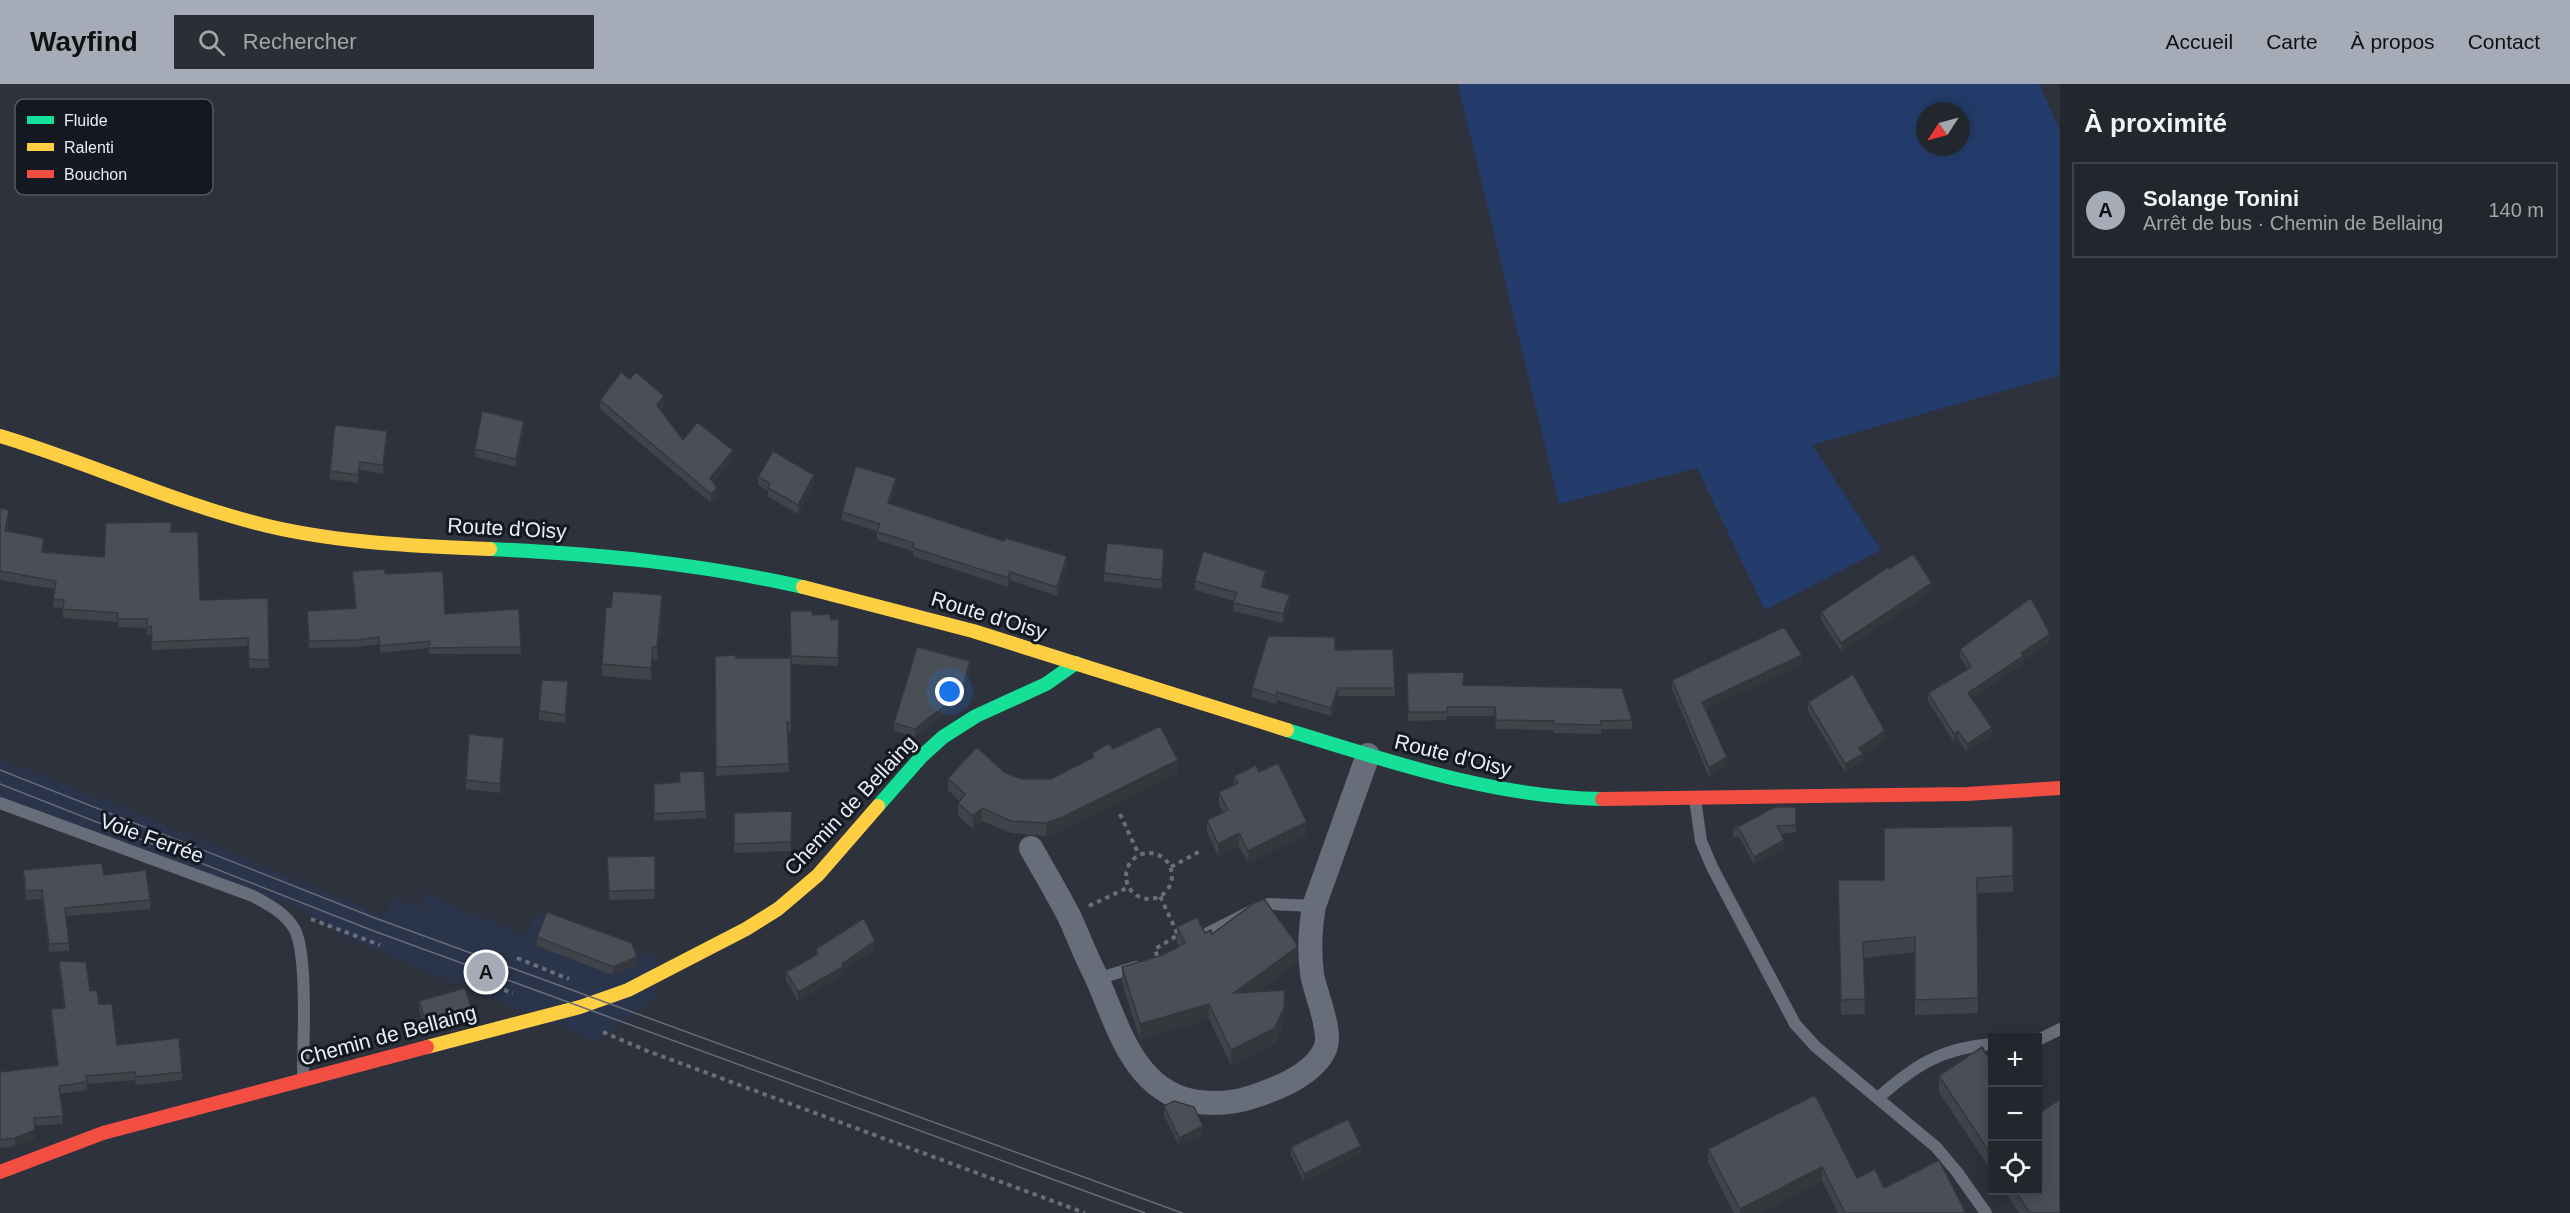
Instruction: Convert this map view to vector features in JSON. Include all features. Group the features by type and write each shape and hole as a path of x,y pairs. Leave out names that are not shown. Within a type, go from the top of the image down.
{"street":[{"name":"Route d'Oisy","path":"0,436 56,453 187,503 255,524 340,538 629,557 702,567 804,587 898,610 1458,781 1527,794 1600,799 1967,794 2060,788"},
{"name":"Chemin de Bellaing","path":"0,1172 129,1125 601,1000 639,985 732,937 778,909 818,875 922,756 943,737 976,716 1046,684 1076,663"},
{"path":"1031,848 1069,916 1130,1054 1144,1073 1160,1088 1178,1097 1202,1103 1224,1103 1249,1098 1298,1077 1325,1049 1327,1031 1312,971 1310,938 1314,906 1368,755"},
{"name":"Route d'Oisy","path":"1967,794 2052,802"}],"lane":[{"path":"1694,797 1701,841 1706,853 1789,1015 1816,1047 1947,1159 1986,1213"},
{"name":"Voie Ferrée","path":"0,803 253,896 286,918"},
{"path":"1206,934 1269,904 1314,906"},
{"path":"286,918 294,929 302,950 303,1079"},
{"path":"1097,979 1123,973 1157,956"},
{"path":"2042,1038 2060,1029"},
{"path":"1878,1098 1901,1077 1930,1058 1962,1048 1988,1045"}],"path":[{"path":"1120,814 1139,855"},
{"path":"1171,867 1202,850"},
{"path":"1158,854 1171,867 1171,884 1160,896 1143,897 1129,887 1127,868 1139,855 1158,854"},
{"path":"1069,916 1129,887"},
{"path":"1157,956 1155,949 1178,935 1160,896"},
{"path":"286,918 308,918 381,945"},
{"path":"517,958 570,979"},
{"path":"596,1029 645,1050 1085,1213"}],"shaded area":[{"path":"1458,84 2039,84 2060,131 2060,375 1812,445 1881,550 1765,610 1697,468 1559,504"},
{"path":"0,759 386,917 391,897 423,909 422,892 526,936 536,914 659,957 657,995 597,1042 345,937 294,906 0,796"}],"building":[{"path":"621,372 630,379 636,372 664,396 657,405 683,440 697,422 733,450 710,478 717,488 711,494 600,400"},
{"path":"482,411 524,421 516,459 475,449"},
{"path":"335,425 387,431 383,465 360,462 358,475 330,471"},
{"path":"773,451 814,475 798,505 768,488 770,483 758,477"},
{"path":"856,466 896,478 888,503 1004,541 1005,538 1067,556 1057,587 1010,572 1008,578 913,548 914,543 877,532 880,524 842,512"},
{"path":"0,508 9,510 5,531 44,538 42,552 104,557 106,523 171,522 171,532 198,532 200,600 268,598 269,660 249,659 248,638 152,642 151,626 147,627 147,619 118,619 118,613 63,609 64,600 53,599 56,581 0,571"},
{"path":"1107,543 1164,549 1162,580 1104,573"},
{"path":"1203,551 1266,571 1261,587 1290,595 1283,614 1233,603 1237,593 1195,581"},
{"path":"1913,554 1932,583 1841,643 1821,612 1888,567 1889,569"},
{"path":"385,569 385,574 443,571 445,614 519,609 521,647 429,648 430,641 380,646 379,637 309,641 307,611 356,608 352,571"},
{"path":"613,591 662,595 657,647 653,647 651,668 602,664 606,607 611,607"},
{"path":"2031,598 2050,634 2021,653 2023,656 1968,693 1992,728 1967,744 1958,731 1954,734 1928,693 1971,667 1960,649"},
{"path":"790,611 811,611 813,615 830,614 831,620 839,619 838,658 791,656"},
{"path":"1784,627 1802,655 1702,702 1727,757 1709,768 1672,680"},
{"path":"1268,636 1335,637 1335,650 1393,649 1395,688 1338,688 1331,708 1277,692 1276,696 1252,688"},
{"path":"917,647 970,661 961,693 915,729 894,723"},
{"path":"736,655 736,658 791,658 791,723 787,722 789,764 716,767 715,656"},
{"path":"1464,672 1463,685 1622,688 1632,720 1601,721 1601,725 1496,720 1495,707 1447,707 1447,712 1408,712 1407,673"},
{"path":"1853,674 1885,731 1859,748 1863,754 1845,764 1808,702"},
{"path":"542,680 568,681 565,715 539,711"},
{"path":"1160,726 1178,760 1063,817 1046,823 1011,821 982,808 973,816 958,803 965,794 948,778 977,747 1004,772 1021,779 1051,779 1094,757 1092,753 1109,743 1113,749"},
{"path":"469,734 504,738 500,784 466,780"},
{"path":"1278,763 1307,822 1248,851 1239,833 1218,844 1207,820 1228,810 1219,792 1238,783 1234,776 1256,765 1259,772"},
{"path":"704,771 706,811 654,814 654,784 680,782 679,772"},
{"path":"1775,807 1796,807 1796,825 1777,826 1784,840 1754,857 1739,829 1733,829"},
{"path":"792,811 791,842 734,844 734,813"},
{"path":"2013,826 2013,876 1977,878 1978,998 1915,1000 1915,937 1863,942 1865,999 1841,1000 1838,880 1884,880 1884,828"},
{"path":"655,856 655,890 609,891 607,857"},
{"path":"102,863 104,875 146,870 150,900 65,908 69,943 49,944 42,890 26,891 23,870"},
{"path":"1264,899 1297,947 1234,993 1285,990 1284,1008 1275,1028 1231,1050 1209,1004 1140,1024 1122,967 1163,955 1185,943 1177,927 1197,917 1205,933 1211,930 1212,934 1254,903"},
{"path":"547,912 632,943 637,957 613,967 537,937"},
{"path":"864,918 875,941 842,964 843,967 798,992 786,972 818,954 816,949"},
{"path":"59,961 86,962 90,991 97,990 99,1004 112,1004 117,1045 179,1038 182,1072 136,1077 135,1072 86,1076 87,1082 59,1086 63,1116 34,1118 35,1130 15,1138 0,1140 0,1072 58,1065 51,1009 65,1008"},
{"path":"465,988 471,1007 425,1020 419,1001"},
{"path":"1982,1047 1988,1057 1988,1150 1939,1076"},
{"path":"1815,1095 1857,1178 1875,1169 1884,1188 1939,1160 1966,1213 1845,1213 1822,1167 1740,1209 1708,1149"},
{"path":"2060,1099 2060,1213 2030,1213 2018,1195 2042,1195 2042,1112"},
{"path":"1174,1101 1194,1107 1203,1126 1179,1138 1164,1106"},
{"path":"1348,1119 1361,1146 1304,1174 1291,1147"}],"tram line":[{"path":"0,770 375,918 1182,1213"},
{"path":"0,784 371,930 1145,1213"}],"traffic: fast":[{"path":"490,549 647,561 724,572 803,587"},
{"path":"878,806 922,756 943,737 976,716 1046,684 1076,663"},
{"path":"1287,730 1404,765 1482,785 1561,797 1602,799"}],"traffic: slow":[{"path":"0,436 167,495 268,526 350,540 490,549"},
{"path":"803,587 973,631 1287,730"},
{"path":"427,1047 580,1007 628,990 746,929 778,909 818,875 878,806"}],"traffic: jam":[{"path":"1602,799 1967,794 2060,788"},
{"path":"0,1172 103,1133 427,1047"}],"place":[{"name":"Solange Tonini","path":"486,972"}]}
